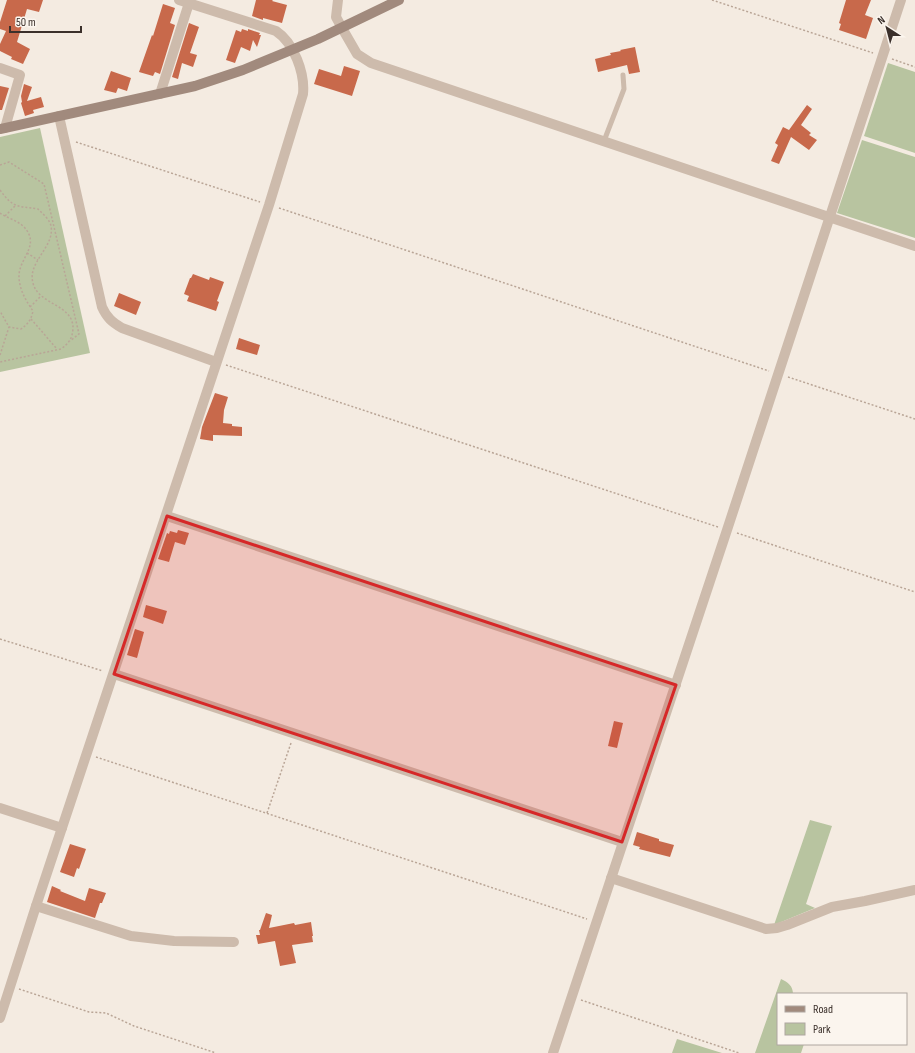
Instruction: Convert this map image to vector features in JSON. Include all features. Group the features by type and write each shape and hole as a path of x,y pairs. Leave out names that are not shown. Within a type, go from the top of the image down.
{"street":[{"path":"0,1018 269,205 303,94 304,84 292,50 287,40 276,31 179,0"},
{"path":"338,0 336,17 357,54 371,64 915,246"},
{"path":"2,128 194,86 243,70 292,50 342,28 399,0"},
{"path":"553,1053 570,997 676,685 779,374 901,0"},
{"path":"160,94 189,3"},
{"path":"0,68 20,75 2,128"},
{"path":"59,116 102,307 107,317 112,323 122,328 216,362"},
{"path":"166,516 676,685"},
{"path":"114,674 622,842"},
{"path":"0,808 62,828"},
{"path":"611,878 766,928 777,928 787,925 832,907 865,902 915,890"},
{"path":"36,906 131,936 174,941 234,942"}],"lane":[{"path":"604,141 624,89 623,75"}],"path":[{"path":"712,0 915,67"},
{"path":"64,138 915,419"},
{"path":"0,165 10,162 44,184 79,334 61,349 0,362"},
{"path":"0,190 8,201 15,206 38,210 51,225 51,234 33,272 32,282 37,292 41,296 69,315 73,325 73,334 70,341"},
{"path":"5,216 15,206"},
{"path":"0,212 23,226 31,241 28,254 19,275 21,288 32,311 31,319 21,329 9,326 0,311"},
{"path":"28,254 38,260"},
{"path":"30,307 41,296"},
{"path":"31,319 58,350"},
{"path":"0,355 9,326"},
{"path":"216,362 915,592"},
{"path":"0,639 114,674"},
{"path":"267,813 294,734"},
{"path":"87,754 596,922"},
{"path":"10,987 89,1012 106,1014 134,1026 216,1053"},
{"path":"570,997 739,1053"}],"highlighted area":[{"path":"167,516 676,685 622,842 114,674"}],"green space":[{"path":"888,63 915,72 915,153 864,136"},
{"path":"40,128 90,353 0,372 0,137"},
{"path":"862,140 915,157 915,238 837,213"},
{"path":"810,820 832,826 806,904 815,908 774,925"},
{"path":"781,979 790,985 793,993 777,993 777,1045 804,1045 801,1053 755,1053"},
{"path":"677,1039 722,1053 672,1053"}],"building":[{"path":"7,0 43,0 39,12 27,9 17,42 30,49 23,64 11,59 12,57 0,51 0,44 6,31 0,29 0,22"},
{"path":"256,0 273,0 272,1 287,5 282,23 263,18 263,20 252,16"},
{"path":"846,0 871,0 865,15 873,18 866,39 839,30 841,24 839,23"},
{"path":"163,4 175,8 170,23 175,25 160,74 155,72 153,76 139,72 152,35 153,36"},
{"path":"189,23 199,27 190,53 197,55 193,67 182,63 178,79 172,77"},
{"path":"242,29 248,31 248,29 260,33 259,35 261,35 257,47 253,40 250,51 241,47 235,63 226,60 236,30 241,32"},
{"path":"635,47 640,72 629,74 627,65 598,72 595,59 611,55 610,53 621,51 620,50"},
{"path":"344,66 360,71 352,96 314,84 319,69 341,76"},
{"path":"111,71 131,78 127,91 118,88 116,93 104,90"},
{"path":"24,84 32,87 27,101 41,97 44,107 33,110 34,113 25,116 21,103"},
{"path":"0,86 9,88 2,110 0,110"},
{"path":"807,105 812,109 801,125 811,133 809,135 817,140 809,150 791,137 779,164 771,161 778,145 775,143 783,127 789,130"},
{"path":"193,274 209,280 210,277 224,282 217,301 219,302 216,311 187,301 189,296 184,294"},
{"path":"119,293 141,302 136,315 114,306"},
{"path":"239,338 260,345 257,355 236,349"},
{"path":"215,393 228,397 224,410 223,423 242,427 242,436 213,435 213,441 200,439 202,427"},
{"path":"178,530 189,533 185,545 175,542 169,562 158,559 167,533 169,534 170,531 177,533"},
{"path":"146,605 167,611 163,624 143,617"},
{"path":"135,629 144,632 137,658 127,655"},
{"path":"614,721 623,723 617,748 608,746"},
{"path":"637,832 674,845 670,857 639,849 640,847 633,845"},
{"path":"70,844 86,849 79,869 77,868 74,877 60,872"},
{"path":"52,886 61,890 60,891 85,901 89,888 106,893 102,903 100,903 95,918 47,902"},
{"path":"266,913 272,915 269,928 294,923 295,925 311,922 313,942 292,945 296,963 280,966 275,941 258,944 256,935 260,935 259,930"}]}
